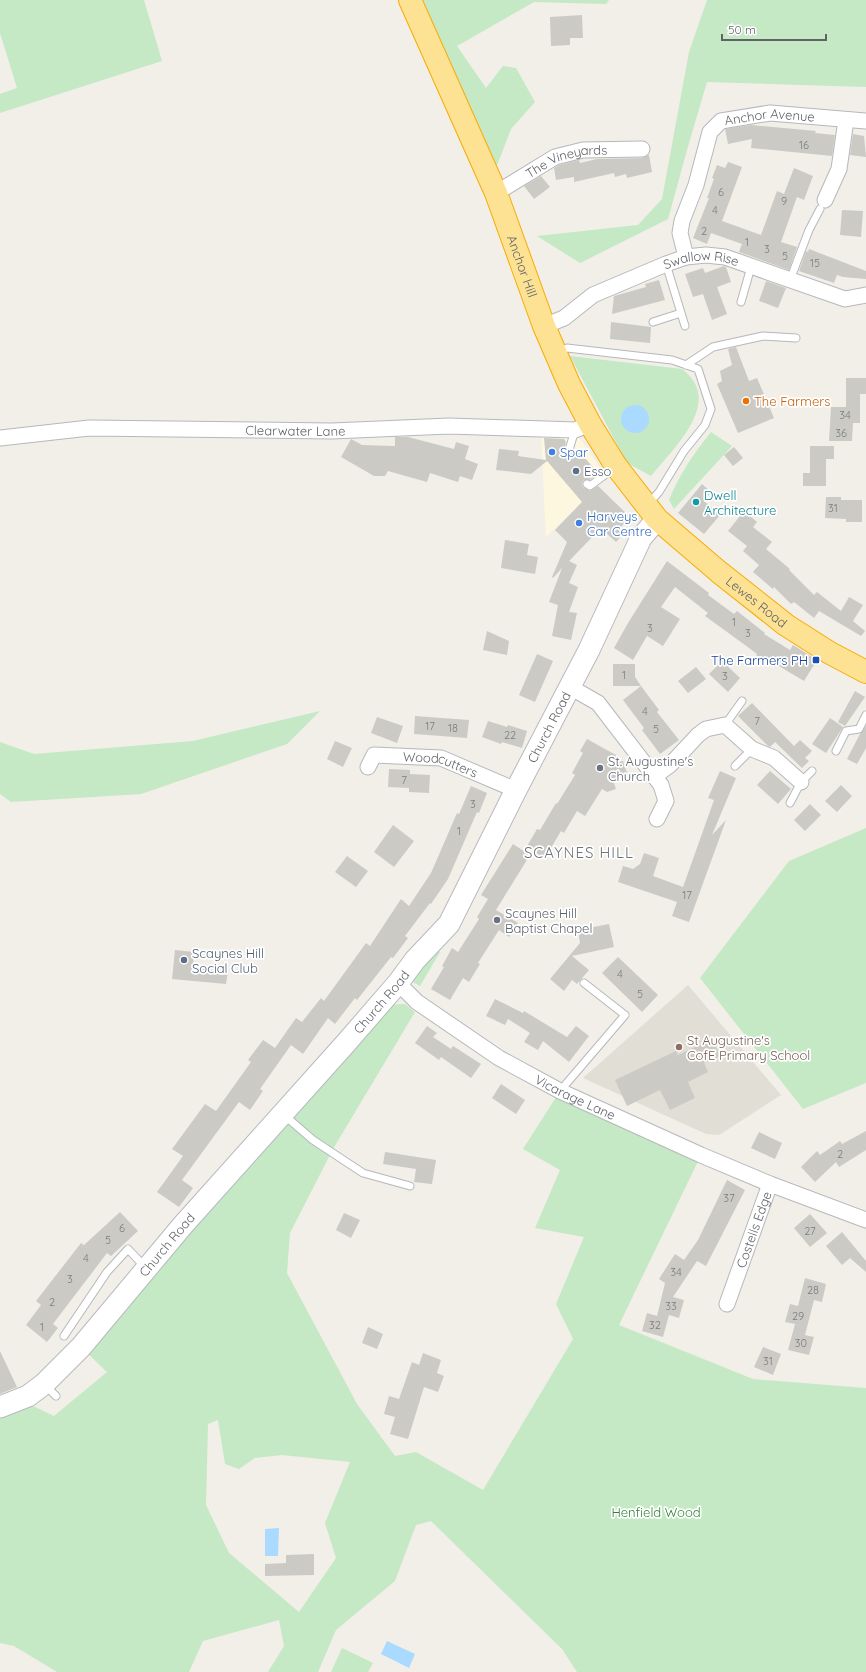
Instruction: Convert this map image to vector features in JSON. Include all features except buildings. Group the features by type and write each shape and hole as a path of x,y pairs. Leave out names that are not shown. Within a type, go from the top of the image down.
{"highway":[{"name":"Anchor Hill","path":"410,0 496,193 544,326 569,384 582,427 616,466 652,512"},
{"name":"Lewes Road","path":"652,512 719,572 786,624 830,652 866,672"}],"street":[{"name":"Anchor Avenue","path":"686,257 680,232 682,221 696,185 710,132 721,120 770,113 866,121"},
{"path":"822,204 839,169 846,120"},
{"name":"The Vineyards","path":"496,193 555,157 583,150 642,149"},
{"name":"Swallow Rise","path":"544,326 564,318 593,295 666,264 686,257 706,255 725,257 845,299 866,295"},
{"name":"Clearwater Lane","path":"0,438 89,428 332,431 449,426 582,427"},
{"name":"Church Road","path":"0,1407 28,1396 50,1390 81,1347 146,1268 283,1114 398,983 415,960 448,924 570,687 652,512"},
{"path":"570,687 598,703 661,785 666,801 657,819"},
{"path":"655,776 670,765 698,735 706,729 725,725 752,749 774,758 801,782"},
{"name":"Woodcutters","path":"368,767 374,755 441,758 516,790"},
{"name":"Vicarage Lane","path":"398,983 417,1002 499,1058 560,1091 701,1155 770,1184"},
{"name":"Costells Edge","path":"727,1304 770,1184 866,1220"}],"lane":[{"path":"790,280 809,230 822,204"},
{"path":"666,264 684,326"},
{"path":"741,302 751,266"},
{"path":"653,322 681,314"},
{"path":"686,365 713,348 763,336 796,338"},
{"path":"555,352 567,348 672,360 698,369 710,409 705,424 684,451 659,492 652,512"},
{"path":"569,450 582,427"},
{"path":"587,484 590,486 616,466"},
{"path":"725,725 742,702"},
{"path":"836,751 846,732 859,729 866,715"},
{"path":"735,766 752,749"},
{"path":"790,802 801,782 812,771"},
{"path":"560,1091 625,1015 584,983"},
{"path":"283,1114 313,1140 363,1173 410,1186"},
{"path":"64,1336 107,1272 128,1249 146,1268"}],"shaded area":[{"path":"541,436 579,437 607,478 546,537"},
{"name":"St Augustine's CofE Primary School","path":"688,985 781,1095 719,1135 706,1134 583,1078"}],"green space":[{"path":"0,0 144,0 162,61 0,113 0,94 17,88 0,33"},
{"path":"415,0 609,0 606,4 534,2 457,46 486,88 503,66 516,68 535,102 511,129 493,176"},
{"path":"707,0 866,0 866,87 707,82 668,219 580,263 537,236 638,225 662,199 689,52"},
{"path":"570,356 682,369 694,382 699,395 697,410 691,424 672,452 651,476 627,463"},
{"path":"711,432 732,446 674,509 669,500 677,482 687,464"},
{"path":"320,711 287,744 141,794 11,802 0,794 0,742 34,754 193,741"},
{"path":"866,828 866,1083 803,1109 700,978 789,861"},
{"path":"429,945 440,952 420,986 413,982 411,976"},
{"name":"Henfield Wood","path":"405,1004 415,1012 333,1149 290,1233 287,1273 357,1404 395,1456 416,1452 483,1490 573,1339 556,1304 584,1237 535,1228 560,1170 523,1149 560,1091 701,1155 619,1325 753,1379 866,1388 866,1672 577,1672 562,1649 431,1521 416,1525 395,1581 336,1630 318,1672 268,1672 284,1646 279,1620 203,1641 189,1672 57,1672 14,1646 0,1643 0,1413 33,1406 54,1416 107,1372 81,1347 379,1005","holes":["218,1420 225,1464 239,1469 255,1458 282,1455 350,1462 325,1523 336,1558 299,1612 229,1553 206,1505 208,1424"]},
{"path":"342,1648 373,1663 368,1672 331,1672"}],"water":[{"path":"635,405 645,409 649,419 645,429 635,433 625,429 621,419 625,409"},
{"path":"279,1528 278,1556 265,1556 265,1529"},
{"path":"387,1641 415,1654 409,1668 381,1654"}],"place":[{"name":"The Farmers","path":"746,401"},
{"name":"Spar","path":"552,452"},
{"name":"Esso","path":"576,471"},
{"name":"Dwell Architecture","path":"696,502"},
{"name":"Harveys Car Centre","path":"579,523"},
{"name":"The Farmers PH","path":"816,660"},
{"name":"St. Augustine's Church","path":"600,768"},
{"name":"Scaynes Hill Baptist Chapel","path":"497,920"},
{"name":"Scaynes Hill Social Club","path":"184,960"},
{"name":"St Augustine's CofE Primary School","path":"679,1047"}],"district":[{"name":"SCAYNES HILL","path":"579,853"}]}
